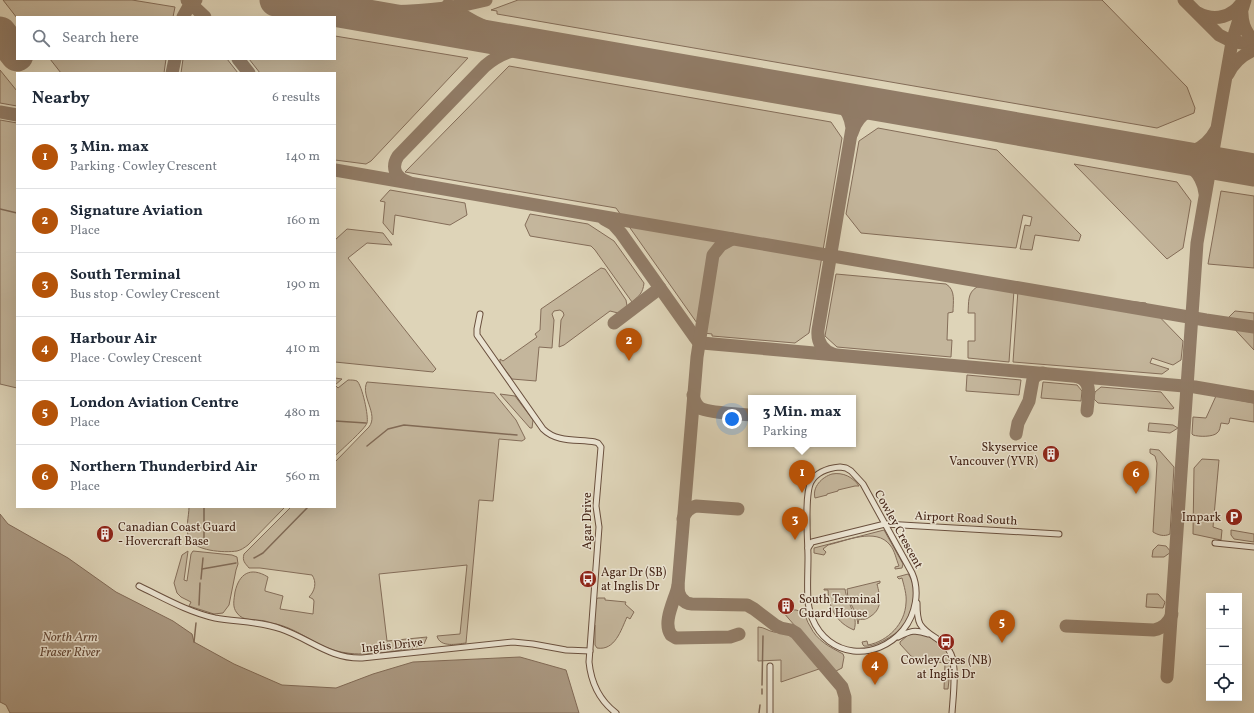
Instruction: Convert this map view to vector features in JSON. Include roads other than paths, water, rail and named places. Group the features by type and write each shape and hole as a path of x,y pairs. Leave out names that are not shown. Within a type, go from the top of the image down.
{"street":[{"name":"Agar Drive","path":"480,314 477,335 548,434 557,438 595,442 601,447 596,506 599,529 590,652"},
{"name":"Cowley Crescent","path":"833,468 843,468 849,470 856,475 863,484 885,524 914,577 917,592 915,604 910,618 903,630 894,640 875,650 858,652 842,649 825,637 815,624 808,601 808,489 814,477 833,468"},
{"name":"Airport Road South","path":"808,550 808,546 812,542 885,524 1060,534"},
{"path":"1215,543 1254,547"},
{"name":"Inglis Drive","path":"139,586 194,612 216,618 266,625 280,629 333,654 351,658 513,642 590,652"},
{"path":"917,592 919,621 922,627 946,646 953,659 953,711"},
{"path":"894,640 906,633 914,631 921,631 932,635"},
{"path":"590,652 591,676 596,688 608,706 616,713"},
{"path":"770,666 770,713"}],"water":[{"name":"North Arm Fraser River","path":"0,514 8,524 68,558 116,592 173,621 192,634 194,642 234,664 282,685 336,688 373,674 413,662 520,657 566,670 579,713 10,713 6,705 0,702"}],"waterway":[{"path":"0,209 16,213"},
{"path":"336,421 366,423"},
{"path":"367,446 388,429 404,425 517,435"},
{"path":"204,508 204,543"},
{"path":"254,558 263,553 307,508"},
{"path":"201,579 203,558"},
{"path":"202,569 236,563"},
{"path":"199,605 200,583"},
{"path":"194,642 196,623"},
{"path":"762,685 763,636"},
{"path":"762,689 762,694"},
{"path":"759,713 760,705"}],"place":[{"name":"Signature Aviation","path":"629,361"},
{"name":"Skyservice Vancouver (YVR)","path":"1051,454"},
{"name":"3 Min. max","path":"802,493"},
{"name":"Northern Thunderbird Air","path":"1136,494"},
{"name":"Impark","path":"1234,517"},
{"name":"Canadian Coast Guard - Hovercraft Base","path":"105,534"},
{"name":"South Terminal","path":"795,540"},
{"name":"Agar Dr (SB) at Inglis Dr","path":"588,579"},
{"name":"South Terminal Guard House","path":"786,606"},
{"name":"Cowley Cres (NB) at Inglis Dr","path":"946,642"},
{"name":"London Aviation Centre","path":"1002,643"},
{"name":"Harbour Air","path":"875,685"}]}
